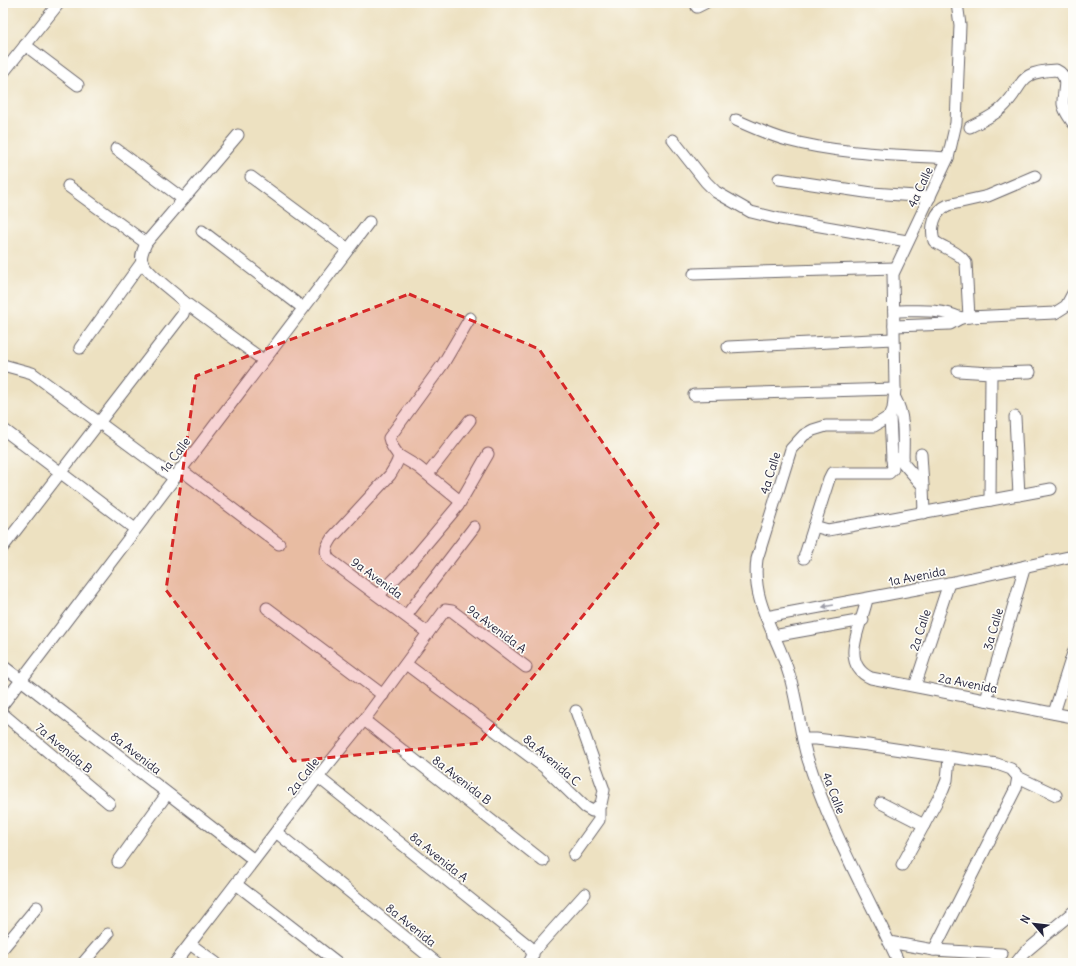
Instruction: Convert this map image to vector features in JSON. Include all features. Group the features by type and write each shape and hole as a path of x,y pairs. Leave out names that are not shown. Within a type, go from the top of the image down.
{"street":[{"path":"3,73 59,3"},
{"name":"4a Calle","path":"899,963 830,820 803,739 789,675 760,602 755,576 757,559 791,449 804,435 813,430 826,426 874,426 890,416 895,393 893,339 894,311 892,282 895,268 907,241 948,158 956,123 960,25 957,3"},
{"path":"26,45 78,85"},
{"path":"970,127 993,115 1002,107 1026,77 1034,72 1056,70 1061,73 1066,83 1063,105 1073,123"},
{"path":"736,120 768,134 810,145 873,154 948,158"},
{"path":"238,135 146,243 141,254 142,262 149,271 183,301 263,360"},
{"path":"673,140 706,182 722,195 751,212 780,220 907,241"},
{"path":"116,149 183,199"},
{"path":"965,317 966,263 956,252 934,241 932,236 934,219 942,208 948,205 988,196 1035,176"},
{"path":"251,177 348,249"},
{"path":"779,180 872,193 930,197"},
{"path":"68,186 146,243"},
{"name":"1a Calle","path":"3,704 369,222"},
{"path":"202,231 303,308"},
{"path":"80,348 142,262"},
{"path":"694,274 895,268"},
{"path":"894,311 950,312 965,317 1054,313 1066,306 1073,294"},
{"path":"3,548 177,324 186,306 183,301"},
{"path":"917,311 919,326"},
{"path":"894,326 951,324 965,317"},
{"path":"460,501 428,474 398,455 389,438 443,364 470,318"},
{"path":"728,347 893,339"},
{"path":"3,365 32,373 100,423 279,544"},
{"path":"958,371 991,373 1030,372"},
{"path":"990,500 991,373"},
{"path":"694,395 895,393 901,412 903,426 898,459 893,469 889,473 832,473 829,478 804,558"},
{"path":"890,416 898,459 923,486"},
{"path":"1015,417 1019,495"},
{"path":"428,474 470,420"},
{"path":"3,429 135,529"},
{"path":"379,595 433,536 460,501 488,454"},
{"path":"921,454 924,513"},
{"name":"9a Avenida","path":"398,455 397,464 390,475 332,538 326,550 327,557 428,633"},
{"path":"814,526 828,530 1051,489"},
{"path":"406,616 474,527"},
{"name":"1a Avenida","path":"766,617 949,583 1073,556"},
{"name":"3a Calle","path":"986,700 1025,566"},
{"name":"2a Calle","path":"915,686 949,583"},
{"path":"773,636 863,620 867,599"},
{"path":"267,608 383,695"},
{"name":"2a Calle","path":"175,963 318,777 364,720 445,610 452,611"},
{"name":"9a Avenida A","path":"452,611 526,667"},
{"name":"2a Avenida","path":"863,620 853,654 860,672 871,678 1073,717"},
{"path":"1054,713 1073,653"},
{"name":"8a Avenida C","path":"406,664 544,767 589,810 599,808 603,801 604,790 576,712"},
{"name":"8a Avenida","path":"3,666 254,860"},
{"name":"7a Avenida B","path":"3,714 109,803"},
{"name":"8a Avenida B","path":"364,720 543,861"},
{"path":"803,739 860,744 997,764 1011,769 1018,777 1056,795"},
{"path":"902,865 947,780 949,758"},
{"name":"8a Avenida A","path":"318,777 529,946 533,952"},
{"path":"934,950 1016,788 1018,777"},
{"path":"118,862 167,794"},
{"path":"881,803 924,825"},
{"path":"574,855 599,820 599,808"},
{"name":"8a Avenida","path":"276,832 438,963"},
{"path":"236,884 338,963"},
{"path":"529,963 533,952 585,894"},
{"path":"3,948 37,907"},
{"path":"1016,963 1024,953 1073,912"},
{"path":"83,963 108,934"},
{"path":"889,942 934,950 1002,954"},
{"path":"190,944 216,963"}],"highlighted area":[{"path":"409,294 539,349 658,524 479,743 293,761 166,590 196,376"}]}
